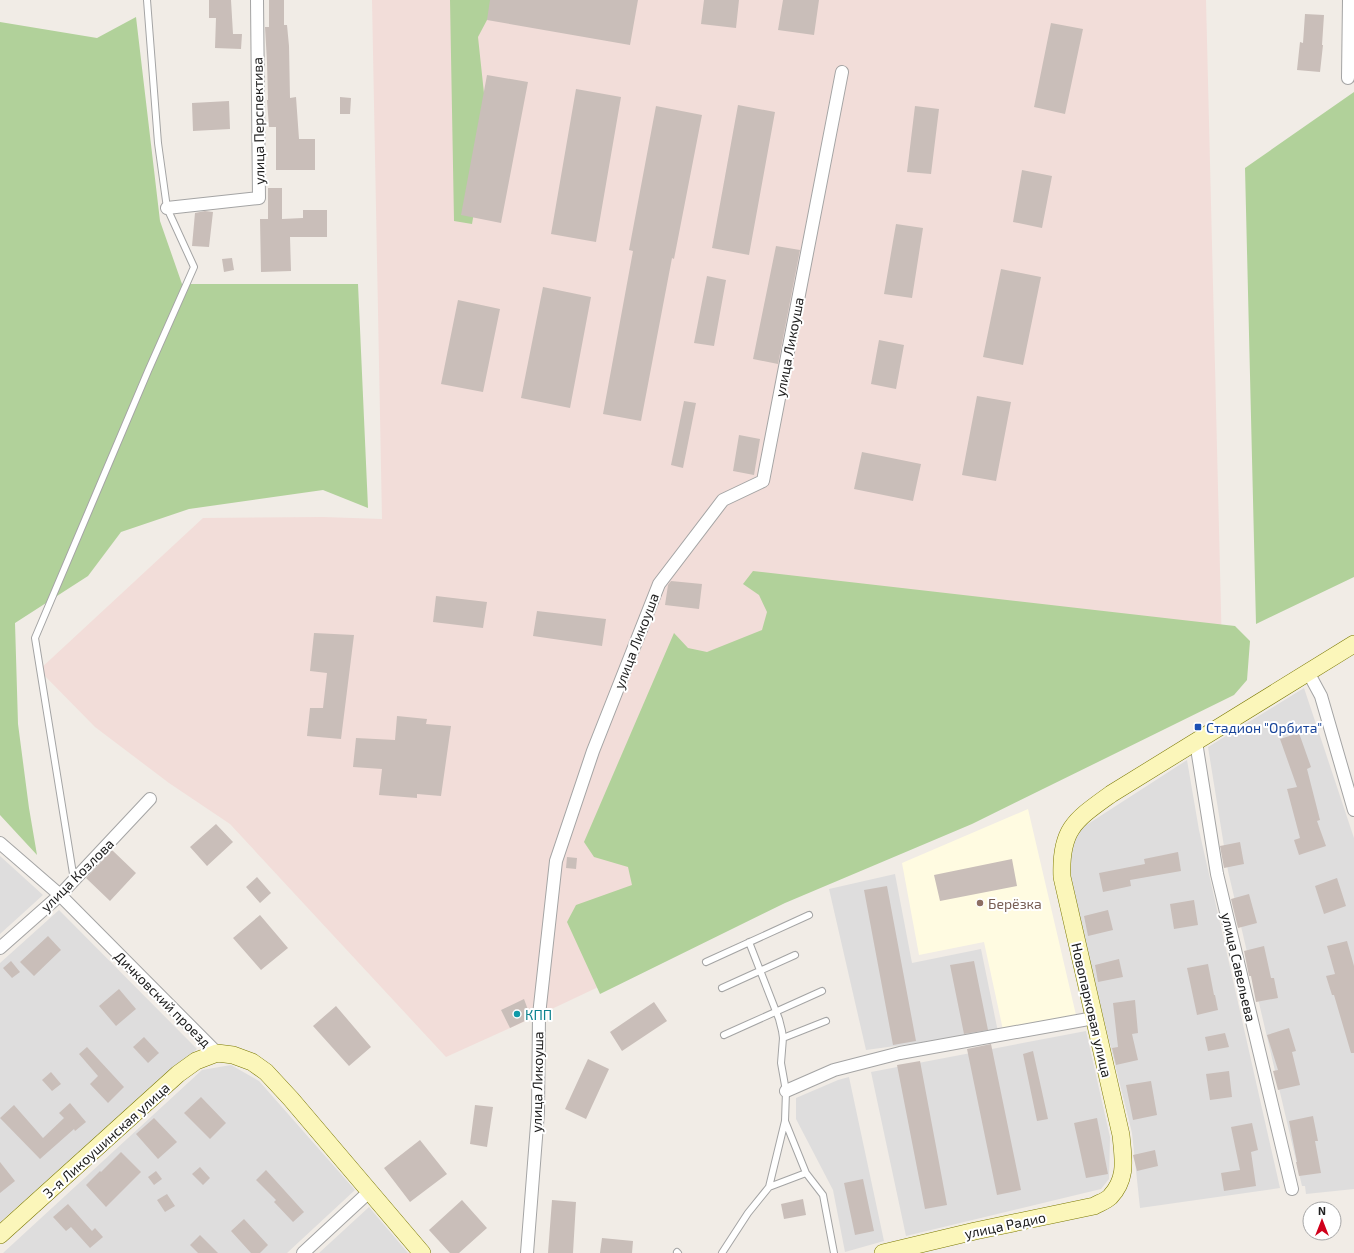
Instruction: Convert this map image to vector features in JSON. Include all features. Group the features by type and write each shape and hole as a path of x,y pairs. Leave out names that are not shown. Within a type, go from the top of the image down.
{"street":[{"name":"улица Перспектива","path":"167,208 259,198 257,0"},
{"path":"1348,78 1349,0"},
{"name":"улица Ликоуша","path":"527,1253 538,1112 539,1015 556,861 593,751 659,584 723,500 763,480 842,72"},
{"path":"1196,742 1354,644"},
{"path":"1308,672 1321,696 1354,810"},
{"name":"Новопарковая улица","path":"1119,1184 1124,1168 1121,1135 1062,877 1061,859 1066,836 1079,819 1111,794 1196,742"},
{"name":"улица Савельева","path":"1196,742 1217,874 1292,1189"},
{"name":"улица Козлова","path":"0,948 60,895 150,799"},
{"name":"Дичковский проезд","path":"0,843 60,895 217,1054 234,1055 252,1062 266,1072 291,1099 422,1253"},
{"path":"786,1090 834,1070 900,1053 1094,1018"},
{"name":"3-я Ликоушинская улица","path":"0,1236 178,1074 196,1060 217,1054"},
{"name":"улица Радио","path":"893,1252 1094,1206 1109,1198 1119,1184"},
{"path":"303,1253 370,1191"}],"lane":[{"path":"74,880 35,638 145,378 194,267 167,208 158,143 147,0"},
{"path":"706,962 809,915"},
{"path":"722,1253 748,1213 769,1187 784,1121 786,1090 781,1063 783,1038 782,1030 749,942"},
{"path":"722,988 795,955"},
{"path":"724,1035 822,991"},
{"path":"783,1038 826,1021"},
{"path":"784,1121 806,1173 823,1195 834,1253"},
{"path":"769,1187 806,1173"}],"shaded area":[{"path":"372,0 1206,0 1223,692 539,1015 446,1057 230,824 169,783 95,727 39,670 203,518 323,517 382,519"},
{"path":"1304,688 1354,838 1354,1189 1306,1194 1305,1186 1302,1186 1228,871 1208,747"},
{"path":"1187,760 1199,830 1280,1188 1140,1208 1132,1133 1068,874 1074,833"},
{"name":"Берёзка","path":"1028,809 1076,1015 1003,1030 984,942 919,955 902,863"},
{"path":"0,856 43,895 0,934"},
{"path":"895,874 912,963 981,949 998,1032 866,1050 829,889"},
{"path":"59,910 197,1049 0,1222 0,963"},
{"path":"1086,1031 1110,1137 1109,1179 1101,1189 906,1236 871,1072"},
{"path":"231,1065 259,1081 355,1190 287,1253 3,1253 202,1070"},
{"path":"849,1077 884,1241 845,1252 833,1190 796,1119 796,1098 838,1080"},
{"path":"369,1207 408,1253 319,1253"}],"green space":[{"path":"450,0 502,0 487,20 478,37 488,131 472,224 454,221"},
{"path":"136,17 160,221 182,284 358,284 368,508 323,490 189,509 121,532 88,576 15,623 18,724 37,855 0,815 0,22 97,38"},
{"path":"1354,92 1354,577 1256,624 1245,168"},
{"path":"753,571 1235,626 1250,641 1247,680 1234,695 972,824 785,903 600,994 567,922 576,905 632,885 628,867 594,857 584,842 674,633 688,648 707,652 762,630 767,612 759,595 743,584"}],"building":[{"path":"209,0 231,0 233,34 242,34 241,49 215,48 216,18 209,18"},
{"path":"269,0 284,0 284,25 287,25 289,46 290,98 296,97 299,139 315,139 315,170 276,170 276,127 269,127 267,100 265,27 269,27"},
{"path":"490,0 638,0 630,45 487,20"},
{"path":"704,0 739,0 736,28 701,24"},
{"path":"783,0 819,0 814,35 778,30"},
{"path":"1305,14 1324,15 1320,72 1297,70 1300,42 1303,43"},
{"path":"1051,23 1083,29 1065,114 1034,107"},
{"path":"487,75 528,82 501,223 461,215"},
{"path":"576,89 621,97 596,242 551,234"},
{"path":"340,97 351,98 350,114 340,114"},
{"path":"229,101 230,129 193,131 192,103"},
{"path":"738,105 775,112 749,255 712,248"},
{"path":"656,106 702,115 674,259 672,258 641,421 603,414 633,251 629,250"},
{"path":"915,106 939,109 931,174 907,172"},
{"path":"1022,170 1052,176 1042,228 1013,222"},
{"path":"268,188 282,188 282,219 303,218 303,210 327,210 327,237 290,237 291,271 261,272 260,219 268,219"},
{"path":"205,211 213,212 209,247 192,246 195,213"},
{"path":"896,224 923,228 912,298 884,294"},
{"path":"776,246 800,250 778,364 753,359"},
{"path":"232,258 234,270 224,272 222,259"},
{"path":"1001,269 1041,277 1023,365 983,357"},
{"path":"707,276 726,280 714,346 694,343"},
{"path":"543,287 591,297 570,408 521,398"},
{"path":"458,300 500,309 483,392 441,384"},
{"path":"879,340 904,345 896,389 871,384"},
{"path":"977,396 1011,402 996,481 962,475"},
{"path":"684,401 696,403 683,468 671,465"},
{"path":"739,435 760,439 754,475 733,471"},
{"path":"862,452 921,464 913,501 854,489"},
{"path":"671,581 702,584 699,609 665,605 668,585"},
{"path":"436,596 487,602 483,628 433,622"},
{"path":"537,611 606,619 602,646 533,636"},
{"path":"314,633 354,635 341,739 307,736 310,708 323,708 327,673 310,671"},
{"path":"397,716 427,719 426,724 451,726 441,796 417,794 417,798 379,795 382,769 353,767 356,738 395,740"},
{"path":"1299,733 1311,767 1307,769 1320,820 1317,821 1326,846 1299,855 1294,840 1300,838 1287,789 1297,787 1280,739"},
{"path":"216,824 233,842 207,866 190,847"},
{"path":"1240,842 1244,864 1224,868 1220,846"},
{"path":"112,850 136,873 110,901 86,878"},
{"path":"1178,852 1181,871 1130,880 1131,886 1103,892 1099,873 1145,864 1144,859"},
{"path":"567,857 577,858 576,869 566,868"},
{"path":"1012,859 1017,886 940,901 934,875"},
{"path":"257,877 271,893 260,903 246,887"},
{"path":"1337,878 1346,906 1324,914 1315,886"},
{"path":"887,886 916,1041 893,1045 864,890"},
{"path":"1249,894 1257,923 1238,928 1231,899"},
{"path":"1194,900 1198,925 1174,929 1170,904"},
{"path":"1108,910 1113,930 1088,936 1084,916"},
{"path":"260,915 288,948 261,970 233,938"},
{"path":"48,936 61,950 34,976 20,962"},
{"path":"1347,941 1354,966 1354,1053 1351,1053 1334,995 1332,995 1326,976 1335,974 1327,946"},
{"path":"1264,946 1271,978 1274,978 1278,998 1256,1002 1244,951"},
{"path":"1119,959 1123,977 1098,982 1095,965"},
{"path":"11,961 20,972 12,978 3,968"},
{"path":"974,961 988,1030 964,1034 950,965"},
{"path":"1208,964 1218,1010 1197,1015 1187,968"},
{"path":"119,989 136,1009 116,1026 99,1006"},
{"name":"КПП","path":"524,999 531,1018 510,1028 501,1010"},
{"path":"1135,1000 1138,1033 1132,1034 1138,1060 1116,1065 1112,1048 1118,1047 1113,1003"},
{"path":"654,1002 667,1021 622,1051 610,1032"},
{"path":"336,1006 371,1047 349,1066 313,1026"},
{"path":"1289,1028 1296,1051 1292,1052 1300,1085 1278,1090 1273,1071 1278,1070 1267,1035"},
{"path":"1225,1033 1229,1047 1208,1051 1205,1037"},
{"path":"144,1037 159,1053 148,1063 133,1047"},
{"path":"991,1044 1021,1190 997,1195 967,1049"},
{"path":"87,1047 124,1087 108,1103 90,1084 98,1076 79,1054"},
{"path":"1033,1051 1048,1119 1037,1121 1023,1054"},
{"path":"588,1059 609,1069 586,1119 565,1109"},
{"path":"920,1061 947,1205 925,1209 897,1065"},
{"path":"1229,1071 1232,1097 1210,1100 1206,1074"},
{"path":"51,1072 61,1084 52,1091 42,1080"},
{"path":"1151,1081 1157,1115 1133,1120 1126,1085"},
{"path":"201,1097 226,1123 210,1139 184,1113"},
{"path":"70,1103 86,1122 75,1131 74,1129 40,1159 0,1118 14,1105 43,1138 64,1118 59,1113"},
{"path":"475,1105 493,1107 487,1147 470,1144"},
{"path":"1313,1116 1318,1141 1315,1141 1321,1173 1299,1176 1289,1121"},
{"path":"154,1118 177,1142 158,1159 136,1134"},
{"path":"1097,1118 1108,1174 1086,1178 1074,1123"},
{"path":"1252,1123 1258,1150 1251,1152 1256,1186 1224,1191 1221,1173 1240,1170 1231,1127"},
{"path":"420,1140 447,1174 410,1202 384,1168"},
{"path":"1155,1150 1158,1166 1137,1171 1133,1155"},
{"path":"121,1152 141,1172 106,1207 86,1185"},
{"path":"0,1162 15,1181 0,1193"},
{"path":"200,1167 210,1178 203,1185 192,1174"},
{"path":"266,1170 304,1212 293,1222 274,1202 276,1200 256,1180"},
{"path":"156,1171 162,1179 154,1185 148,1177"},
{"path":"863,1179 874,1231 855,1235 844,1183"},
{"path":"167,1194 175,1206 165,1212 157,1200"},
{"path":"803,1199 806,1215 784,1219 781,1204"},
{"path":"462,1200 487,1228 459,1253 450,1253 429,1230"},
{"path":"552,1200 576,1202 573,1253 548,1253"},
{"path":"68,1204 92,1231 95,1228 103,1237 90,1248 71,1227 66,1231 53,1217"},
{"path":"244,1219 268,1245 260,1253 251,1253 231,1231"},
{"path":"200,1235 218,1253 198,1253 190,1245"},
{"path":"602,1238 633,1241 632,1253 600,1253"}],"place":[{"name":"Стадион \"Орбита\"","path":"1198,727"},
{"name":"Берёзка","path":"980,903"},
{"name":"КПП","path":"517,1014"}]}
